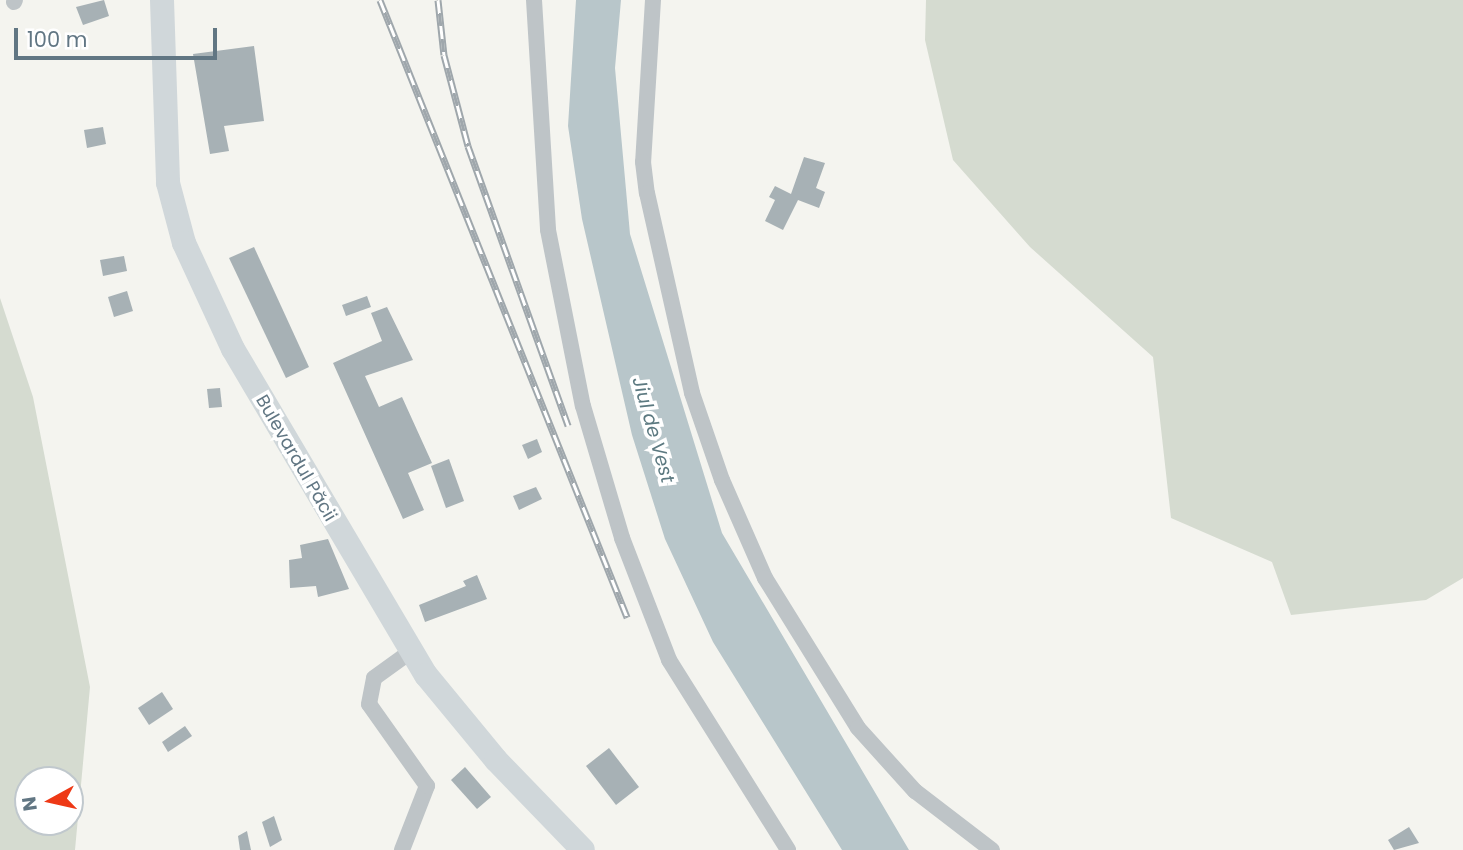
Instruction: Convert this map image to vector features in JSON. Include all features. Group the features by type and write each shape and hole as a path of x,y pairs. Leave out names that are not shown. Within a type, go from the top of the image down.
{"main road":[{"name":"Bulevardul Păcii","path":"162,0 165,163 184,243 278,430 410,652 467,728 583,850"}],"street":[{"path":"534,0 548,230 583,406 622,538 669,660 788,850"},
{"path":"653,0 643,162 647,193 692,393 722,480 765,578 858,728 924,799 992,850"},
{"path":"402,850 427,786 369,704 374,678 410,652"}],"shaded area":[{"path":"926,0 1463,0 1463,578 1426,600 1291,615 1272,562 1171,518 1153,357 1030,247 953,160 925,40"},
{"path":"0,298 33,397 90,687 83,766 14,766 14,836 76,836 75,850 0,850"}],"water":[{"name":"Jiul de Vest","path":"576,0 621,0 615,68 630,234 722,533 909,850 842,850 713,642 665,539 632,435 582,219 568,126"}],"building":[{"path":"104,0 109,16 83,25 76,7"},
{"path":"254,46 264,121 224,126 229,151 210,154 193,54"},
{"path":"103,127 106,144 87,148 84,130"},
{"path":"804,157 825,163 816,188 825,192 819,208 798,200 783,230 765,221 775,200 769,197 775,186 791,194"},
{"path":"254,247 309,367 286,378 229,258"},
{"path":"124,256 127,271 103,276 100,260"},
{"path":"127,291 133,311 114,317 108,297"},
{"path":"367,296 371,307 346,316 342,305"},
{"path":"387,307 413,360 365,376 379,407 402,397 432,463 408,473 424,510 403,519 333,363 382,341 371,313"},
{"path":"220,388 222,407 209,408 207,389"},
{"path":"537,439 542,452 528,459 522,445"},
{"path":"449,459 464,501 446,508 431,466"},
{"path":"536,487 542,499 519,510 513,496"},
{"path":"328,539 349,589 318,597 316,586 290,588 289,560 302,558 300,545"},
{"path":"477,575 487,599 425,622 419,605 466,586 463,581"},
{"path":"162,692 173,709 149,725 138,708"},
{"path":"185,726 192,736 168,752 162,742"},
{"path":"609,748 639,787 616,805 586,766"},
{"path":"465,767 491,797 477,809 451,780"},
{"path":"274,816 282,840 270,847 262,822"},
{"path":"1409,827 1419,843 1394,850 1388,840"},
{"path":"247,831 251,850 240,850 238,836"}],"railway":[{"path":"380,0 627,617"},
{"path":"438,0 444,55 468,146 568,426"}]}
